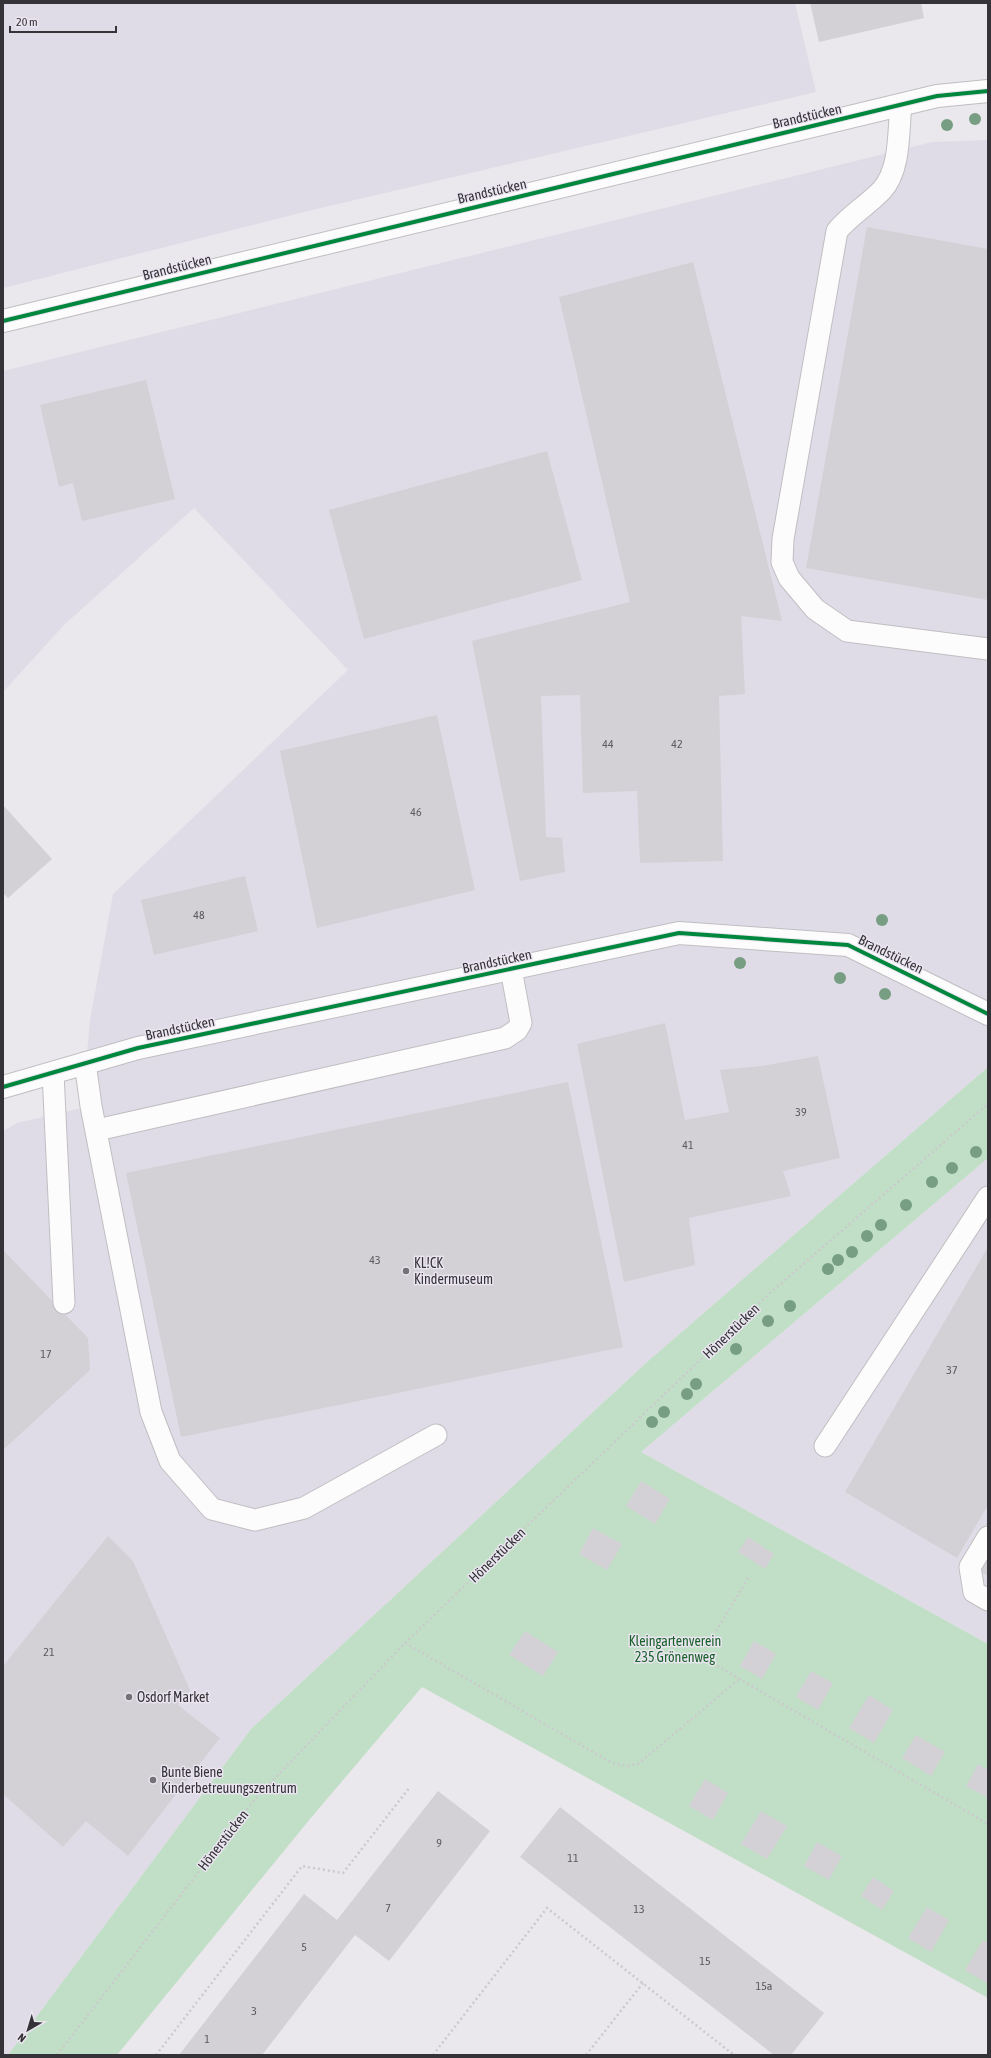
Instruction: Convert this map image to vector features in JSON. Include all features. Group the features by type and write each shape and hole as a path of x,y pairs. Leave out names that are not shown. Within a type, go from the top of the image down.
{"street":[{"name":"Brandstücken","path":"3,321 901,104 937,96 988,91"},
{"name":"Brandstücken","path":"3,1087 138,1048 678,933 848,945 988,1014"}],"lane":[{"path":"901,104 895,158 891,174 883,188 865,206 847,218 837,231 783,539 782,562 789,578 815,609 847,631 988,649"},
{"path":"97,1130 505,1038 517,1030 521,1023 511,969"},
{"path":"85,1063 151,1412 170,1461 212,1509 255,1520 304,1508 436,1435"},
{"path":"52,1073 64,1303"},
{"path":"825,1446 988,1197"},
{"path":"988,1537 970,1567 974,1592 988,1600"}],"path":[{"path":"748,1578 706,1650 709,1661 738,1680 988,1824"},
{"path":"405,1643 612,1763 627,1766 638,1764 738,1680"},
{"path":"156,2055 302,1866 343,1873 410,1787"},
{"path":"433,2055 547,1908 734,2055"},
{"path":"586,2055 643,1983"}],"shaded area":[{"path":"3,3 795,3 816,92 308,211 3,288"},
{"path":"988,140 988,1067 646,1363 251,1729 8,2055 3,2055 3,1131 17,1123 82,1108 90,1020 113,894 348,670 194,508 64,625 3,692 3,371 932,142"},
{"path":"988,1158 988,1644 641,1452"}],"green space":[{"name":"Kleingartenverein 235 Grönenweg","path":"988,1067 988,1158 641,1452 988,1644 988,1998 422,1687 310,1819 117,2055 8,2055 251,1729 646,1363"}],"building":[{"path":"810,3 921,3 924,18 819,42"},
{"path":"867,227 988,249 988,600 806,568"},
{"path":"693,262 782,621 741,616 745,694 719,696 723,861 640,863 637,791 583,793 580,695 541,696 546,837 562,838 565,872 520,881 472,641 630,602 559,297"},
{"path":"146,380 175,499 82,521 73,483 59,487 40,405"},
{"path":"547,451 582,580 364,639 329,510"},
{"path":"437,715 475,890 317,928 280,751"},
{"path":"3,805 52,859 8,898 3,893"},
{"path":"245,876 258,931 154,955 141,900"},
{"path":"665,1023 685,1120 729,1112 720,1070 762,1066 818,1056 840,1158 783,1171 791,1196 689,1218 695,1265 624,1282 577,1044"},
{"path":"568,1082 623,1347 181,1437 126,1173"},
{"path":"988,1247 988,1505 957,1558 845,1492"},
{"path":"3,1250 88,1338 90,1370 3,1450"},
{"path":"641,1481 670,1499 655,1524 626,1506"},
{"path":"593,1528 622,1544 607,1570 579,1554"},
{"path":"108,1536 133,1561 190,1690 178,1705 220,1738 128,1856 86,1821 63,1847 3,1794 3,1666"},
{"path":"748,1537 774,1554 765,1569 738,1552"},
{"path":"988,1557 988,1576 979,1571"},
{"path":"525,1631 558,1652 543,1676 509,1655"},
{"path":"754,1641 776,1654 762,1679 740,1666"},
{"path":"811,1671 833,1683 818,1710 796,1697"},
{"path":"869,1695 893,1710 874,1743 849,1728"},
{"path":"916,1735 945,1752 931,1776 902,1758"},
{"path":"978,1764 988,1770 988,1798 966,1786"},
{"path":"705,1779 728,1793 713,1820 689,1806"},
{"path":"438,1791 490,1831 389,1961 355,1935 262,2055 179,2055 304,1894 337,1920"},
{"path":"560,1807 824,2013 791,2055 774,2055 520,1857"},
{"path":"761,1811 787,1826 767,1859 741,1844"},
{"path":"817,1842 842,1856 829,1880 804,1866"},
{"path":"873,1877 894,1891 882,1910 861,1896"},
{"path":"927,1907 949,1920 931,1952 908,1938"},
{"path":"983,1940 988,1943 988,1984 965,1970"}],"cycle path":[{"path":"3,321 937,96 988,91"},
{"path":"3,1087 138,1048 679,933 848,945 988,1014"}],"place":[{"name":"KL!CK Kindermuseum","path":"406,1271"},
{"name":"Osdorf Market","path":"129,1697"},
{"name":"Bunte Biene Kinderbetreuungszentrum","path":"153,1780"}]}
